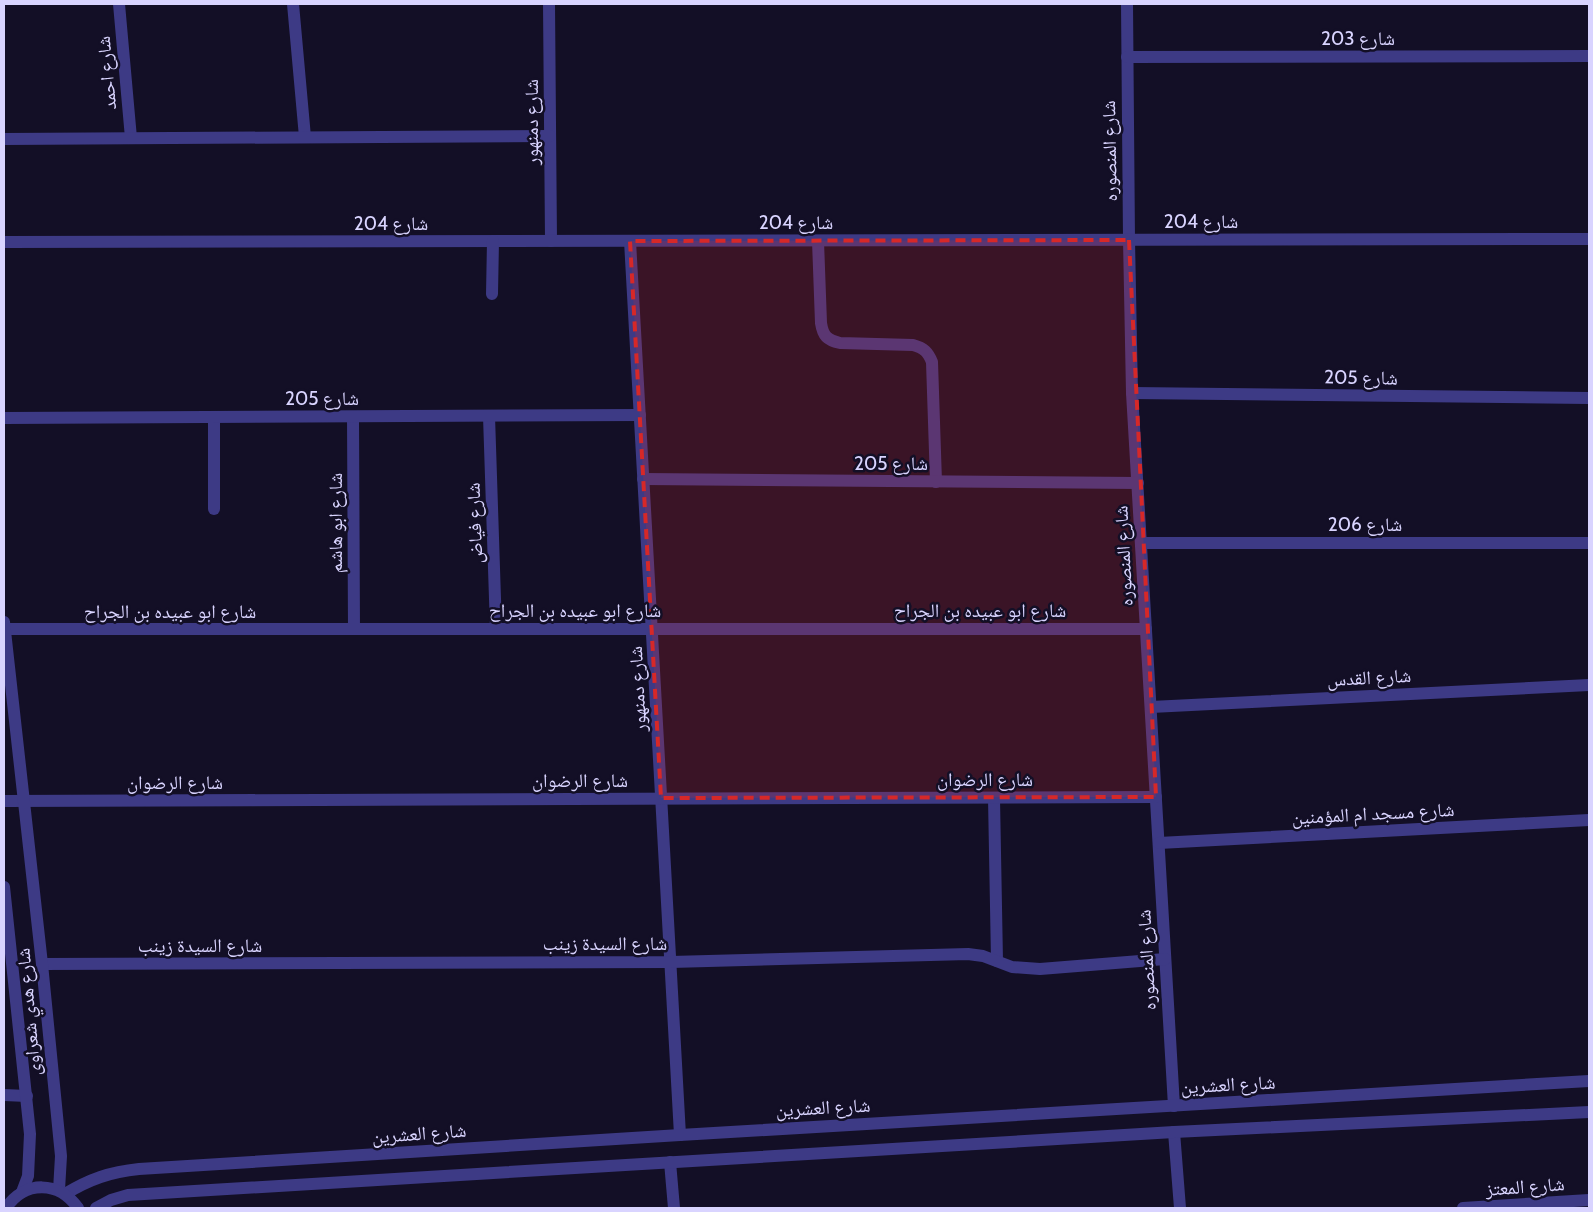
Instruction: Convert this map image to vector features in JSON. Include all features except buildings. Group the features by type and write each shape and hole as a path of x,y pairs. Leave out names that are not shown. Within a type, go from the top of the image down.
{"street":[{"name":"شارع احمد","path":"119,4 131,138"},
{"path":"293,4 305,138"},
{"name":"شارع دمنهور","path":"549,4 551,241"},
{"name":"شارع المنصوره","path":"1127,4 1132,392 1174,1106"},
{"name":"شارع 203","path":"1127,57 1589,56"},
{"path":"4,139 550,136"},
{"name":"شارع 204","path":"4,242 1589,239"},
{"path":"492,294 493,241"},
{"name":"شارع دمنهور","path":"630,241 680,1135"},
{"path":"818,241 823,334 830,341 840,343 913,345 922,347 929,354 932,362 936,482"},
{"name":"شارع 205","path":"1132,392 1589,398"},
{"name":"شارع 205","path":"4,418 640,415"},
{"name":"شارع ابو هاشم","path":"353,416 354,629"},
{"name":"شارع فياض","path":"489,416 496,629"},
{"path":"214,417 214,509"},
{"name":"شارع 205","path":"643,479 1138,484"},
{"name":"شارع 206","path":"1141,543 1589,543"},
{"name":"شارع ابو عبيده بن الجراح","path":"4,626 354,629 1146,629"},
{"name":"شارع هدي شعراوى","path":"4,626 42,964 62,1192"},
{"name":"شارع القدس","path":"1151,707 1589,685"},
{"name":"شارع الرضوان","path":"4,801 1156,797"},
{"path":"994,798 997,961"},
{"name":"شارع مسجد ام المؤمنين","path":"1159,843 1589,820"},
{"name":"شارع هدي شعراوى","path":"4,887 8,960 27,1096 30,1155 28,1176 22,1192"},
{"name":"شارع السيدة زينب","path":"42,964 671,962 961,954 983,956 1012,966 1040,969 1165,959"},
{"name":"شارع العشرين","path":"62,1192 100,1176 119,1171 139,1169 1589,1081"},
{"path":"4,1095 27,1096"},
{"path":"96,1208 111,1200 128,1195 1174,1132 1589,1112"},
{"path":"1174,1132 1180,1208"},
{"path":"670,1162 674,1208"},
{"path":"6,1208 11,1200 22,1192 34,1188 47,1187 62,1192 74,1201 78,1208"},
{"name":"شارع المعتز","path":"1463,1208 1589,1200"}],"highlighted area":[{"path":"1129,240 1156,797 661,798 630,241"}]}
